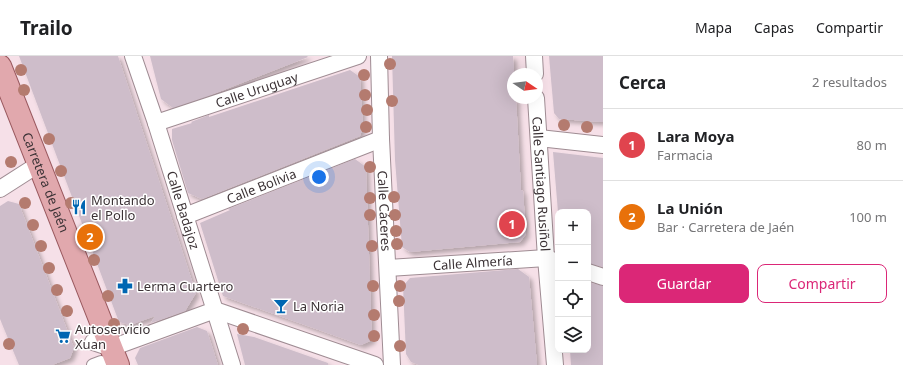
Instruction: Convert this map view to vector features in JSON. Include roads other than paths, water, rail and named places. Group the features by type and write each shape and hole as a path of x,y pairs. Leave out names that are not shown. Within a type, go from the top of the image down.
{"main road":[{"name":"Carretera de Jaén","path":"0,66 32,168 103,358"},
{"name":"Carretera de Jaén","path":"0,104 32,168"}],"street":[{"name":"Calle Badajoz","path":"133,56 156,122 232,365"},
{"name":"Calle Uruguay","path":"156,122 358,56"},
{"name":"Calle Cáceres","path":"379,56 381,139 392,365"},
{"path":"534,56 535,68"},
{"name":"Calle Santiago Rusiñol","path":"536,104 552,260 555,365"},
{"path":"539,138 603,145"},
{"name":"Calle Bolivia","path":"185,216 381,139"},
{"path":"0,190 32,168"},
{"name":"Calle Almería","path":"388,268 552,260"},
{"path":"591,273 603,277"},
{"path":"103,358 215,310 375,365"}],"place":[{"name":"Montando el Pollo","path":"79,207"},
{"name":"Lara Moya","path":"512,224"},
{"name":"La Unión","path":"90,237"},
{"name":"Lerma Cuartero","path":"125,286"},
{"name":"La Noria","path":"281,306"},
{"name":"Autoservicio Xuan","path":"63,336"}]}
